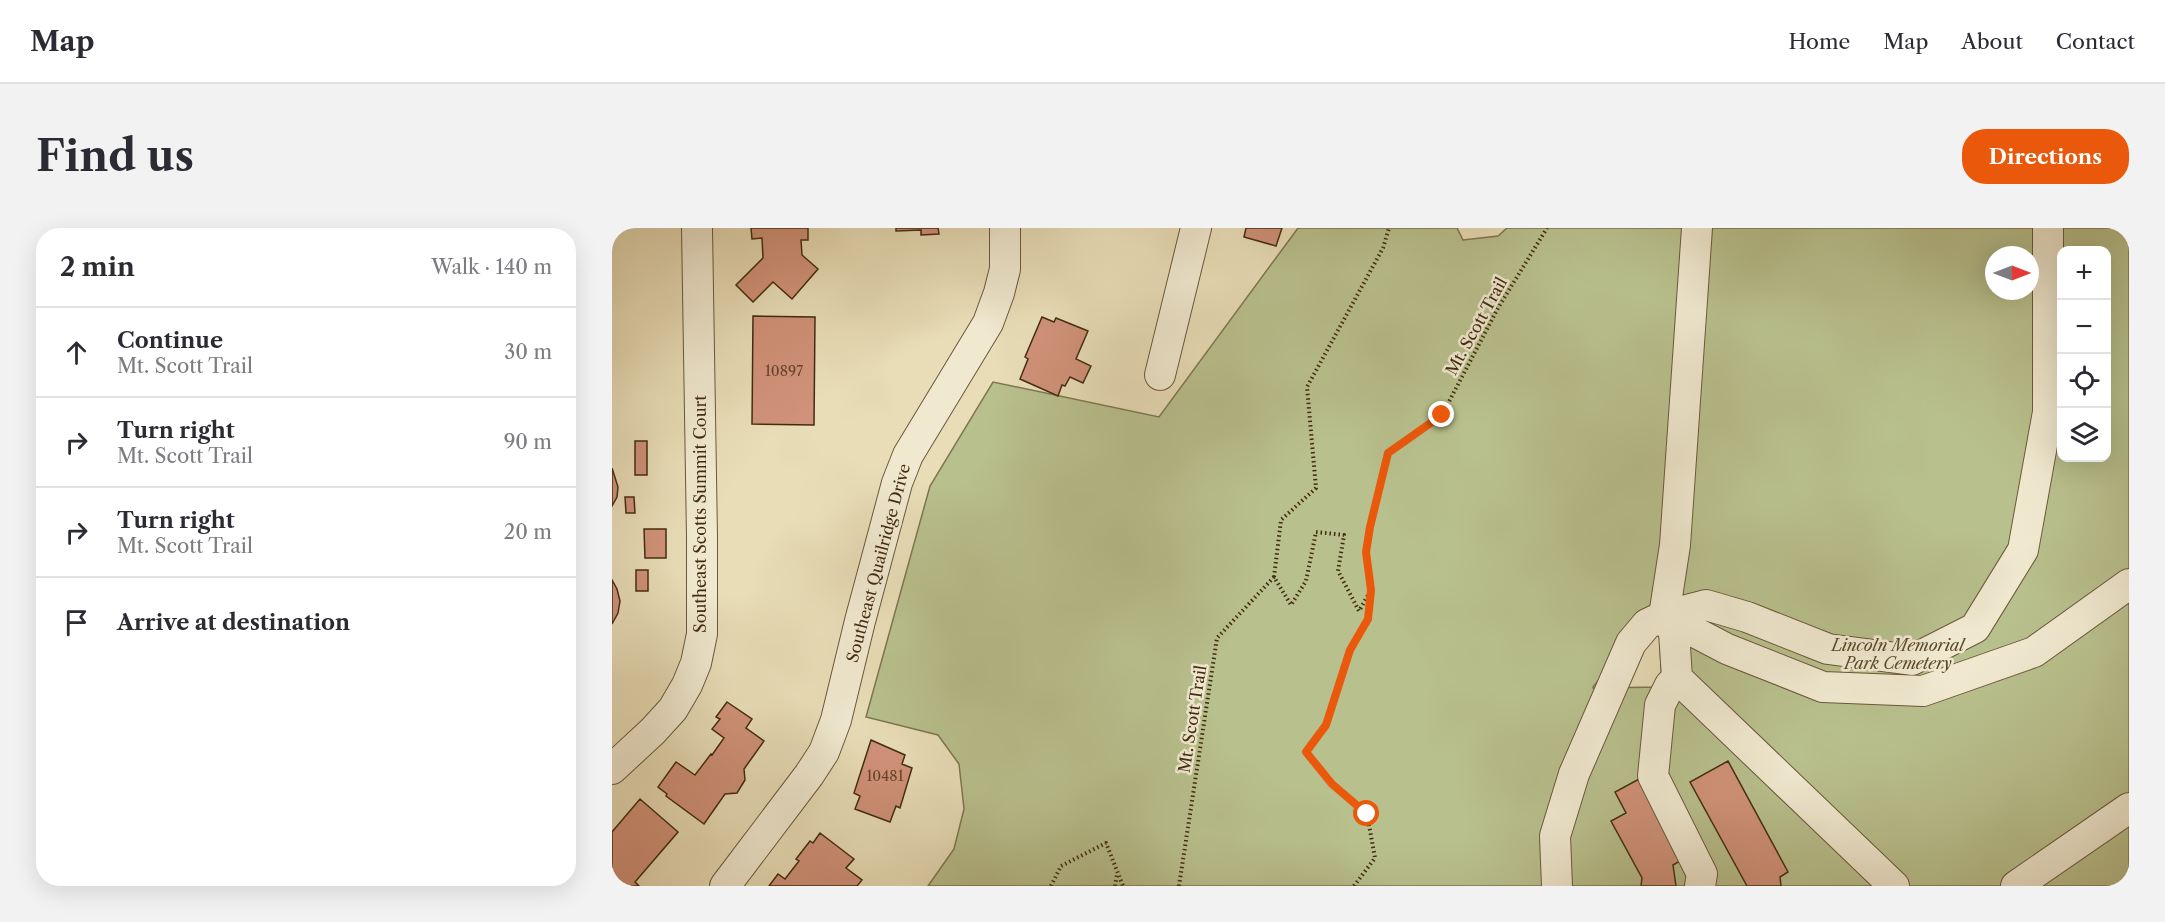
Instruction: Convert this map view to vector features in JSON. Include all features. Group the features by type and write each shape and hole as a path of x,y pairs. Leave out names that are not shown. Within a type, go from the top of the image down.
{"street":[{"name":"Southeast Scotts Summit Court","path":"612,769 673,709 696,663 702,634 697,228"},
{"name":"Southeast Quailridge Drive","path":"725,886 824,752 836,720 897,483 908,455 988,323 1005,269 1005,228"},
{"path":"1160,375 1196,228"},
{"path":"1697,228 1675,545 1664,616 1674,632 1677,678 1894,886"},
{"path":"1557,886 1555,836 1574,774 1631,643 1647,624 1664,616 1706,605 1747,617 1828,649 1912,660 1975,628 2023,550 2048,412 2048,228"},
{"path":"1664,616 1727,649 1823,687 1923,691 2034,652 2129,584"},
{"path":"1677,678 1670,685 1660,705 1653,776 1702,874 1700,886"},
{"path":"2016,886 2129,808"}],"path":[{"path":"1371,590 1359,611 1338,571 1344,535 1316,532 1306,581 1291,605 1274,578 1281,520 1316,488 1307,387 1383,248 1389,228"},
{"name":"Mt. Scott Trail","path":"1354,886 1375,858 1367,814 1332,784 1306,752 1326,725 1350,650 1368,619 1371,590 1366,552 1388,453 1442,415 1498,308 1547,228"},
{"name":"Mt. Scott Trail","path":"1179,886 1217,638 1274,578"},
{"path":"1051,886 1061,866 1106,843 1123,886"},
{"path":"1115,886 1118,873"}],"green space":[{"name":"Lincoln Memorial Park Cemetery","path":"1298,228 1457,228 1463,240 1498,236 1507,228 2129,228 2129,886 928,886 954,849 964,809 959,764 938,735 866,717 930,486 993,382 1159,417","holes":["1658,605 1662,687 1593,688 1593,687"]}],"building":[{"path":"751,228 808,228 808,240 801,240 802,255 818,269 792,299 773,282 753,302 736,285 763,258 762,238 752,239"},
{"path":"896,228 938,228 939,234 921,235 921,230 896,231"},
{"path":"1246,228 1282,228 1276,246 1244,237"},
{"path":"753,316 815,317 814,425 752,424"},
{"path":"1042,317 1054,322 1056,318 1088,331 1076,359 1091,366 1083,383 1070,377 1065,386 1062,385 1058,396 1020,379 1028,359 1025,357"},
{"path":"635,441 647,441 647,475 635,475"},
{"path":"612,468 618,487 617,497 612,506"},
{"path":"625,497 634,497 635,513 626,513"},
{"path":"644,529 666,529 666,558 645,558"},
{"path":"636,570 648,570 648,591 636,591"},
{"path":"612,580 620,601 618,613 612,624"},
{"path":"727,702 752,719 746,728 764,741 744,769 745,780 737,793 725,794 704,824 666,796 667,794 658,787 676,762 695,775 712,755 724,738 712,729 720,719 716,717"},
{"path":"871,740 905,755 902,764 912,768 900,808 896,806 890,822 855,809 860,796 854,793"},
{"path":"1728,761 1788,872 1780,877 1781,886 1747,886 1690,782"},
{"path":"1639,779 1682,860 1673,865 1676,886 1641,886 1642,878 1611,821 1626,813 1615,792"},
{"path":"640,799 678,832 635,882 639,886 612,886 612,832"},
{"path":"820,833 854,859 846,868 862,880 857,886 769,886 778,874 785,879 799,861 796,859 810,841 813,843"}],"route":[{"path":"1367,814 1332,784 1306,752 1326,725 1350,650 1368,619 1371,590 1366,552 1388,453 1442,415"}]}
